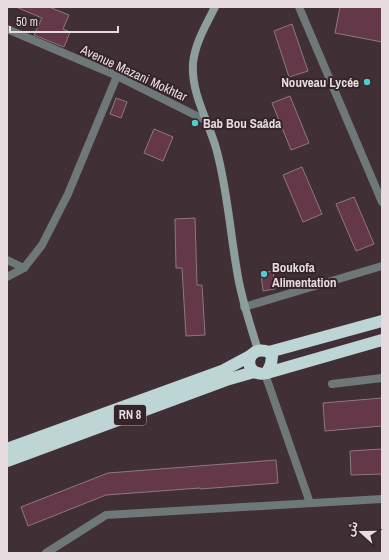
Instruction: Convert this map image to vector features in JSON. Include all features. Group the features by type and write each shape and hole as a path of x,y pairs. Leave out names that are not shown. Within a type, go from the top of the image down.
{"highway":[{"name":"RN 8","path":"7,449 222,371 259,353 382,321"},
{"name":"RN 8","path":"7,461 226,380 262,373 382,340"},
{"path":"259,353 272,356 272,360 262,373 250,368 249,362 259,353"}],"main road":[{"path":"215,7 197,45 193,63 193,81 197,98 216,148 244,307 259,353"}],"street":[{"path":"299,7 382,202"},
{"name":"Avenue Mazani Mokhtar","path":"7,29 117,76 207,121"},
{"path":"7,277 24,268 42,245 68,194 117,76"},
{"path":"7,260 24,268"},
{"path":"244,307 382,266"},
{"path":"262,373 310,503"},
{"path":"332,384 382,378"},
{"path":"46,553 106,515 382,499"}],"building":[{"path":"16,7 49,7 69,15 63,29 70,32 64,47 34,35 42,18"},
{"path":"340,7 382,7 382,42 335,33"},
{"path":"292,24 308,71 289,77 274,31"},
{"path":"290,96 309,143 291,150 272,103"},
{"path":"116,98 127,102 121,118 110,114"},
{"path":"154,129 173,137 163,161 144,153"},
{"path":"302,167 322,214 303,222 283,175"},
{"path":"354,197 374,244 356,251 336,204"},
{"path":"195,218 197,285 202,285 205,335 186,336 182,268 176,268 175,219"},
{"path":"273,271 275,289 263,291 261,273"},
{"path":"382,398 382,426 325,431 323,403"},
{"path":"382,449 382,474 351,475 350,451"},
{"path":"276,460 278,483 106,495 28,526 21,507 108,473"}],"place":[{"name":"Nouveau Lycée","path":"367,82"},
{"name":"Bab Bou Saâda","path":"195,123"},
{"name":"Boukofa Alimentation","path":"264,274"}]}
